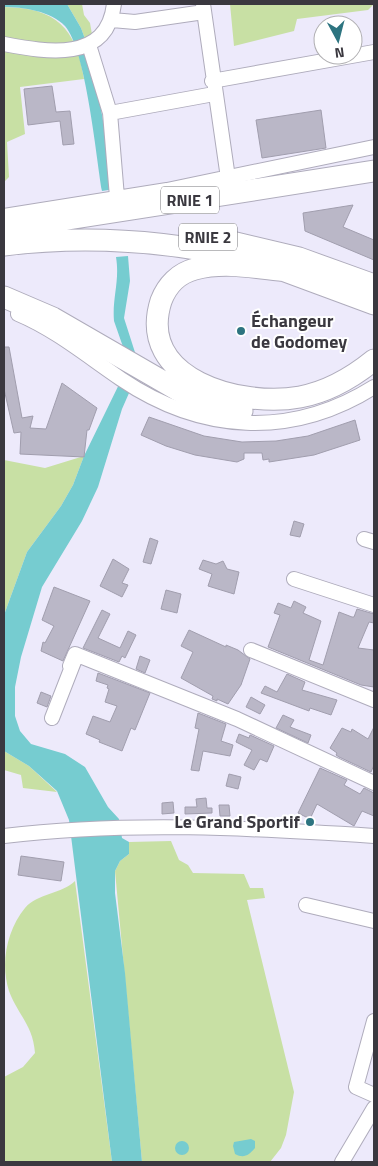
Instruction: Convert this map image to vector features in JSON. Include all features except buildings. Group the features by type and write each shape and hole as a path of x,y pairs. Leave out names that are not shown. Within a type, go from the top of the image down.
{"highway":[{"name":"RNIE 1","path":"4,229 374,171"},
{"name":"RNIE 2","path":"35,225 111,226 204,236 299,258 374,284"},
{"name":"RNIE 2","path":"4,245 82,239 140,242 206,250 286,271 374,304"},
{"path":"286,271 236,266 195,269 181,275 170,285 160,304 158,326 166,355 173,365 190,377 217,391 259,398 298,398 332,386 374,360"},
{"path":"4,297 36,309 188,396 206,404 246,411 267,412 312,407 352,392 374,376"}],"street":[{"path":"4,44 36,50 62,50 89,45 104,35 112,20 114,4"},
{"path":"112,20 135,22 204,8 213,87 228,178"},
{"path":"89,45 110,113 118,197"},
{"path":"110,113 213,87 374,52"},
{"path":"4,216 228,178 374,147"},
{"path":"4,308 57,334 121,379 176,409 221,420 244,423 290,419 312,414 346,402 374,387"},
{"path":"294,579 374,605"},
{"path":"251,650 374,700"},
{"path":"52,718 73,661 237,718 374,784"},
{"path":"4,836 63,828 258,829 374,836"},
{"path":"306,905 374,921"},
{"path":"374,1021 356,1087 374,1095"},
{"path":"342,1162 374,1108"}],"shaded area":[{"path":"4,4 67,4 81,28 92,58 115,189 102,191 84,79 79,57 65,26 45,13 4,7"},
{"path":"67,4 82,4 84,15 90,23 96,57 92,58 81,28"},
{"path":"230,4 374,4 368,10 313,15 313,17 297,19 294,31 234,46"},
{"path":"4,7 37,11 60,24 69,34 75,46 84,79 20,87 25,134 7,142 9,177 4,182"},
{"path":"128,256 130,281 124,318 140,368 122,409 98,487 82,521 42,587 21,657 15,687 15,716 20,731 31,744 65,754 85,767 108,807 119,819 122,838 129,842 129,854 120,861 115,871 115,893 125,973 142,1162 112,1162 69,820 57,791 29,766 4,751 4,615 27,552 61,506 73,485 84,456 129,364 114,321 117,274 116,257"},
{"path":"84,456 73,485 61,506 27,552 4,615 4,460 45,468"},
{"path":"4,751 29,766 57,792 23,788 21,775 4,770"},
{"path":"171,841 179,860 188,865 193,873 244,874 250,888 263,888 265,898 247,900 294,1092 286,1135 281,1148 270,1162 142,1162 115,871 120,861 129,854 129,842"},
{"path":"75,881 112,1162 4,1162 4,1077 23,1067 35,1053 34,1043 28,1027 9,991 6,980 5,958 7,947 14,926 30,903 64,889"},
{"path":"251,1139 255,1141 255,1148 251,1153 246,1156 235,1154 234,1142"},
{"path":"182,1141 187,1143 189,1148 187,1153 182,1155 177,1153 175,1148 177,1143"}],"place":[{"name":"Échangeur de Godomey","path":"241,331"},
{"name":"Le Grand Sportif","path":"310,822"}]}
